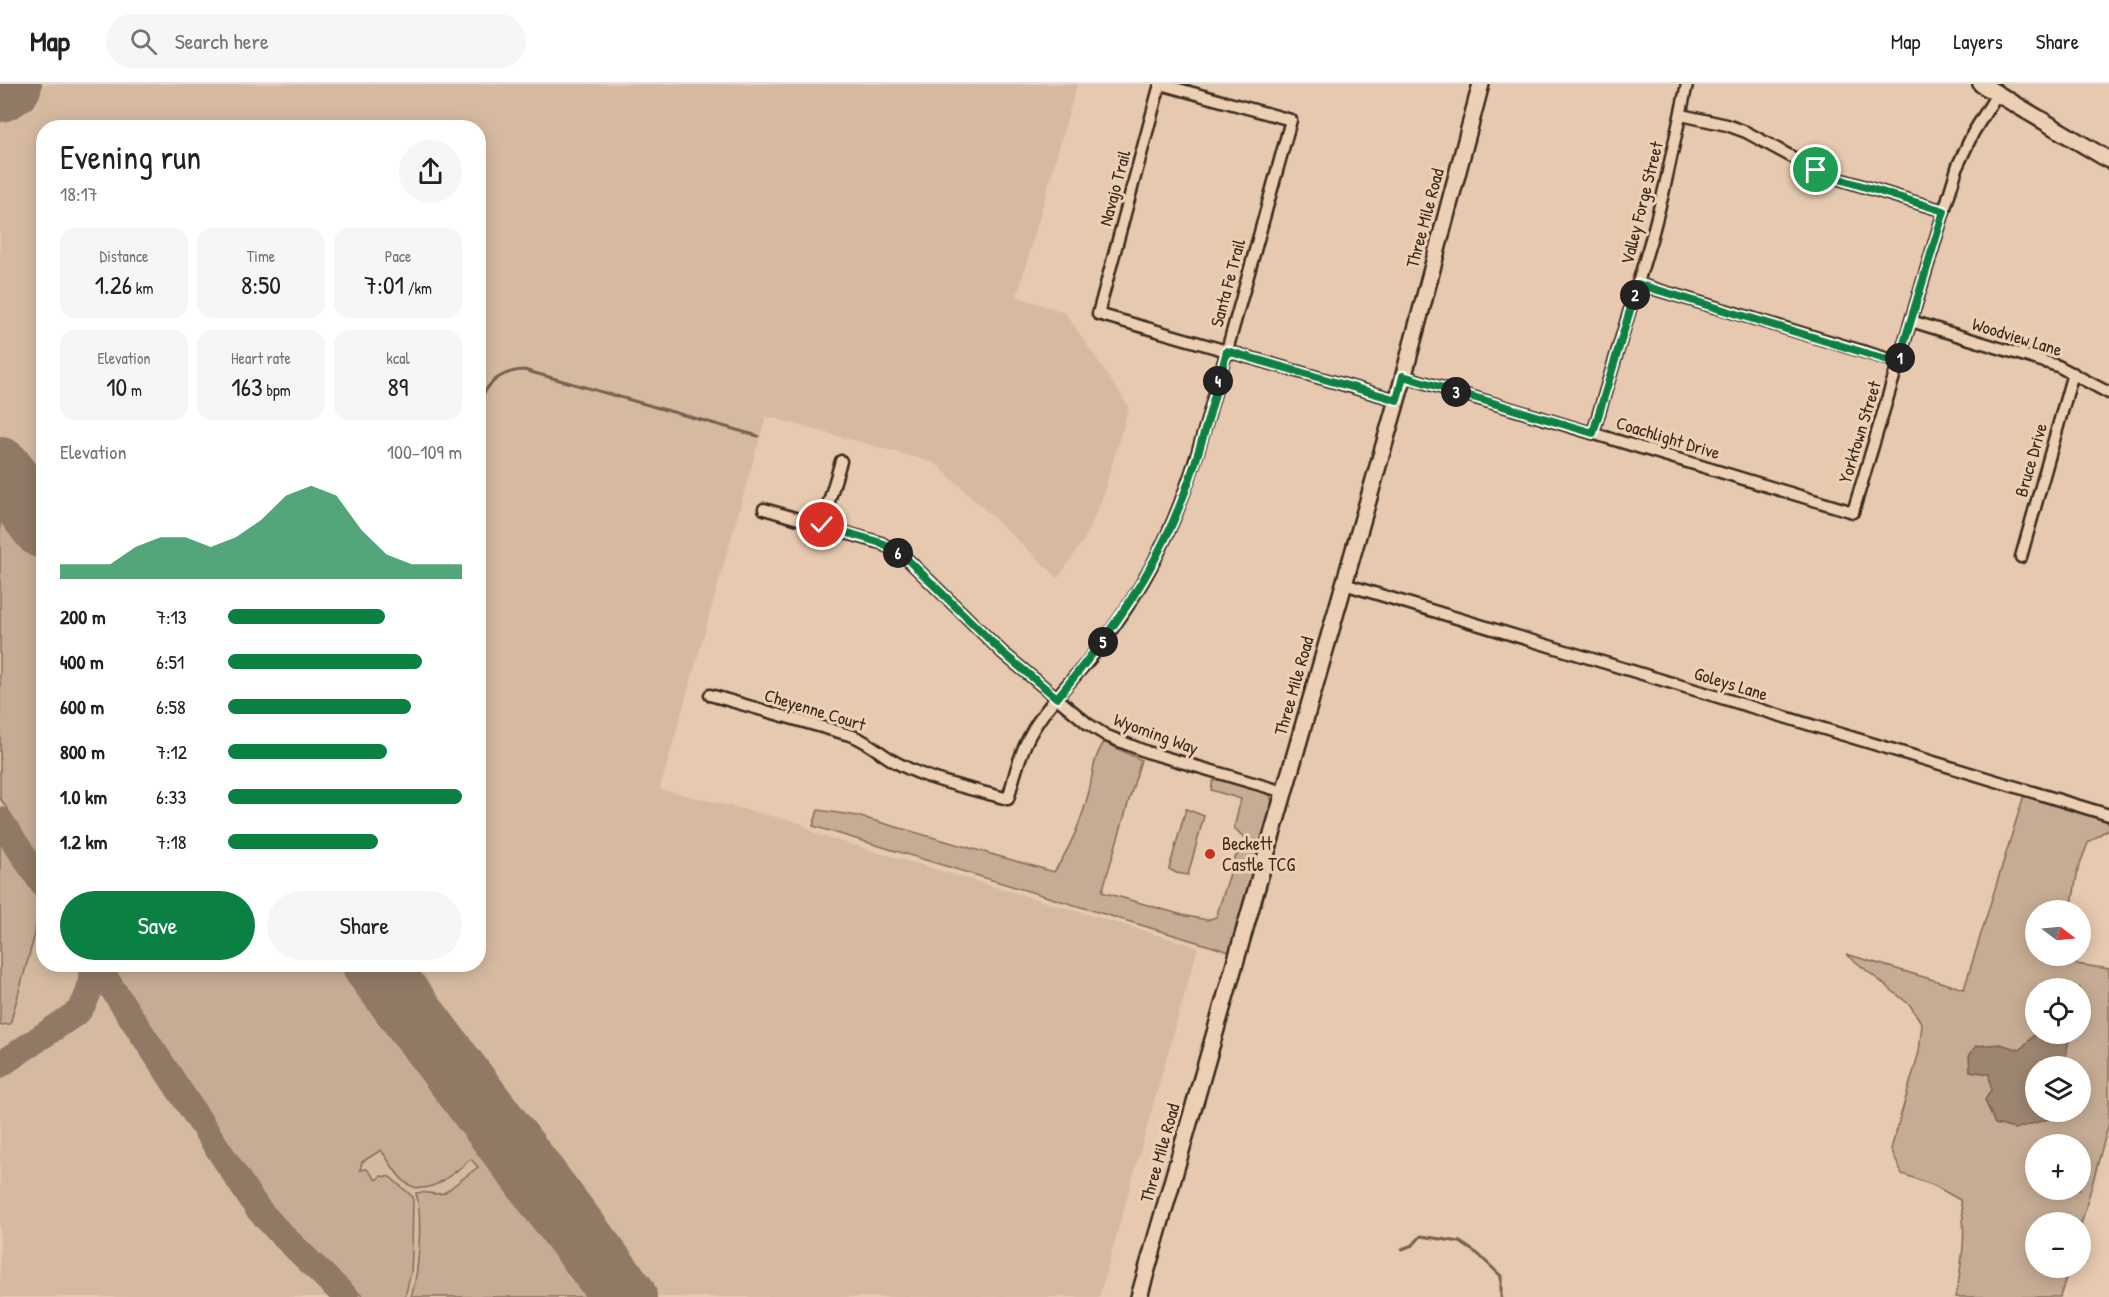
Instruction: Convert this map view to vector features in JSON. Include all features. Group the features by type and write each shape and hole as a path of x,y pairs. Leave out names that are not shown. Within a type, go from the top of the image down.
{"street":[{"name":"Santa Fe Trail","path":"1008,799 1018,764 1030,735 1130,604 1166,538 1192,471 1291,120 1160,84"},
{"name":"Navajo Trail","path":"1160,84 1098,314 1227,351"},
{"name":"Three Mile Road","path":"1139,1297 1397,400 1481,84"},
{"name":"Valley Forge Street","path":"1593,433 1664,190 1687,84"},
{"path":"1981,84 2109,159"},
{"name":"Yorktown Street","path":"1853,512 1958,165 1997,94"},
{"path":"1681,115 1727,125 1746,132 1836,178 1944,211"},
{"path":"1638,284 1898,363"},
{"name":"Woodview Lane","path":"1911,321 2058,366 2109,393"},
{"path":"1227,351 1397,400"},
{"name":"Bruce Drive","path":"2021,557 2073,373"},
{"name":"Coachlight Drive","path":"1403,376 1853,512"},
{"path":"822,525 841,461"},
{"name":"Wyoming Way","path":"765,508 881,543 905,557 1003,653 1088,724 1126,745 1284,792"},
{"name":"Goleys Lane","path":"1344,584 2109,815"},
{"name":"Cheyenne Court","path":"711,695 860,739 900,765 917,773 1008,799"}],"shaded area":[{"path":"0,84 1077,84 1017,297 1065,312 1129,407 1101,502 1084,540 1058,578 935,463 766,416 660,789 801,823 816,834 1198,947 1099,1297 0,1297"},
{"path":"0,504 36,552 36,852 0,798"},
{"path":"1104,742 1141,760 1102,892 1207,920 1216,917 1239,852 1247,849 1258,852 1230,952 813,826 818,810 858,816 1054,872 1079,823 1089,791 1095,760"},
{"path":"1220,779 1269,793 1272,801 1261,841 1246,839 1234,828 1241,799 1211,790 1213,781"},
{"path":"2024,795 2109,820 2109,828 2088,843 2078,869 2073,900 2025,900 2025,966 2089,966 2109,969 2109,1123 2091,1189 2091,1134 2025,1134 2025,1200 2088,1200 2085,1212 2025,1212 2025,1278 2066,1278 2060,1297 1956,1297 1964,1236 1960,1200 1933,1185 1902,1174 1891,1149 1919,1052 1922,1024 1910,1005 1846,954 1964,989"},
{"path":"1186,809 1204,816 1188,875 1169,869"},
{"path":"0,842 36,896 36,922 35,934 10,1024 0,1025"},
{"path":"116,972 353,972 599,1297 411,1297 419,1245 416,1193 444,1193 478,1167 471,1159 437,1184 419,1188 401,1178 381,1150 362,1162 360,1170 367,1169 376,1180 381,1176 390,1177 413,1197 411,1272 405,1297 363,1297 268,1203"},
{"path":"2000,1044 2020,1050 2026,1044 2068,1044 2066,1056 2025,1056 2025,1122 2038,1122 2015,1129 1995,1124 1985,1100 1991,1090 1989,1074 1970,1071 1969,1056 1976,1046"}],"waterway":[{"path":"486,390 500,376 524,370 758,436"},
{"path":"1402,1249 1413,1245 1421,1236 1460,1242 1478,1254 1501,1276 1501,1297"}],"taxiway":[{"path":"0,820 36,874"},
{"path":"0,1065 78,1012 89,990 91,972"},
{"path":"101,972 257,1208 346,1297"}],"runway":[{"path":"0,90 10,84"},
{"path":"0,469 36,516"},
{"path":"380,972 625,1297"}],"place":[{"name":"Beckett Castle TCG","path":"1210,854"}],"route":[{"path":"822,525 881,543 905,557 1003,653 1057,698 1130,604 1166,538 1192,471 1227,351 1397,400 1403,376 1593,433 1638,284 1898,363 1944,211 1816,170"}]}
